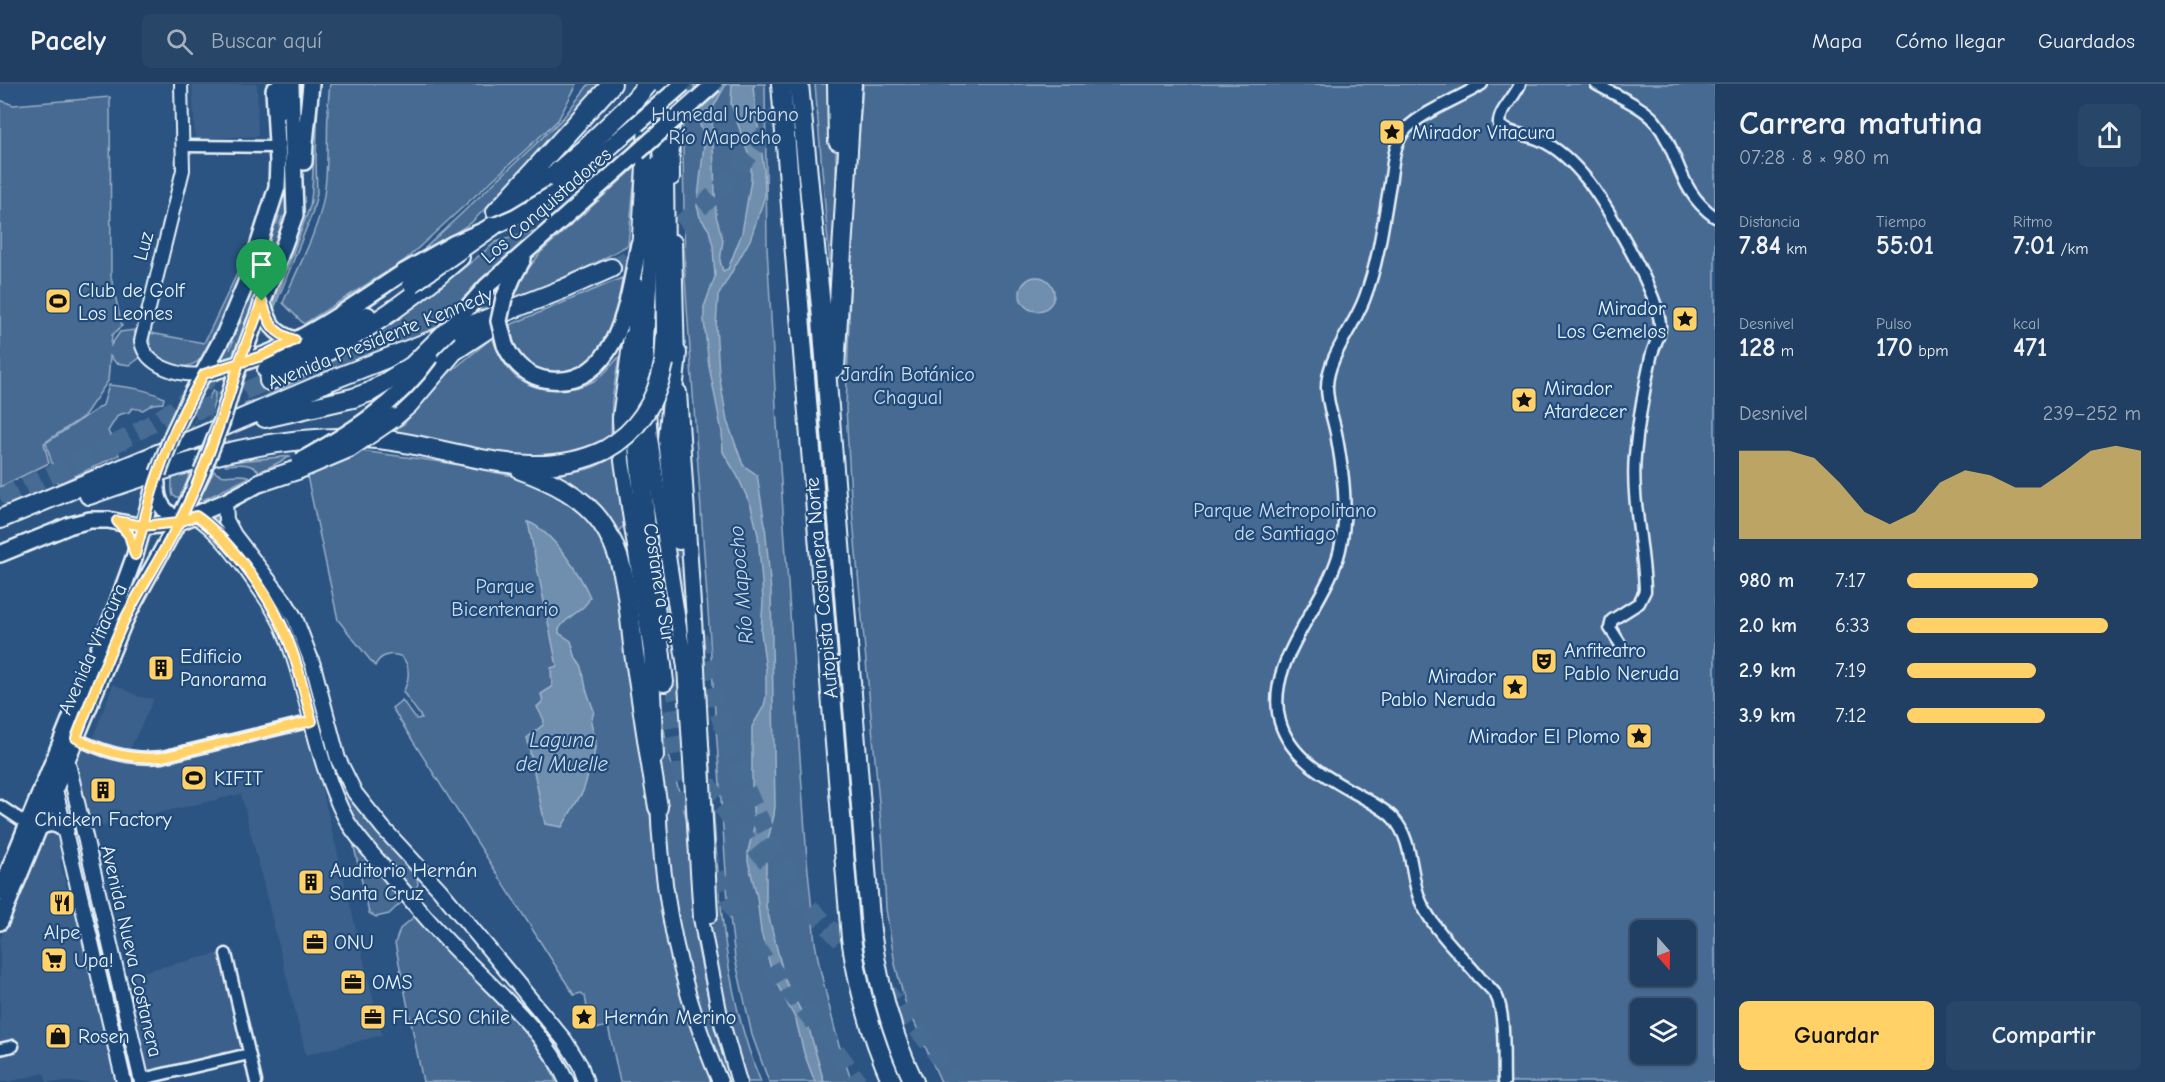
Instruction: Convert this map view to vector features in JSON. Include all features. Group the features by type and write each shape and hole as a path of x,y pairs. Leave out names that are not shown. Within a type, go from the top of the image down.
{"highway":[{"path":"282,84 288,110"},
{"path":"439,276 612,84"},
{"name":"Autopista Costanera Norte","path":"781,84 850,922 862,998 873,1036 892,1082"},
{"name":"Autopista Costanera Norte","path":"799,84 831,432 871,931 884,1003 914,1082"},
{"path":"837,84 843,230"},
{"path":"831,432 852,84"},
{"path":"659,88 664,176 666,330 670,358 668,439 679,540"},
{"name":"Avenida Presidente Kennedy","path":"408,277 368,315 266,376 309,362 394,312 439,276 585,148 629,106 659,88"},
{"path":"408,277 493,226"},
{"name":"Avenida Presidente Kennedy","path":"0,519 334,379 561,290 611,268"},
{"path":"638,288 636,423 647,539 669,681 650,438"},
{"path":"261,482 349,448 367,438 416,396 461,346 506,318 561,290"},
{"path":"199,437 370,392 412,366 448,330"},
{"path":"500,463 557,465 583,460 605,450 626,436 645,414 670,358"},
{"path":"0,532 76,500 157,472 235,449 278,442 332,438 380,439 500,463 543,478 582,502 599,519 611,540 621,566 658,807"}],"main road":[{"name":"Avenida Vitacura","path":"32,827 62,756 135,555 173,434 225,333 248,278 277,187 278,147 274,84"},
{"name":"Avenida Vitacura","path":"0,892 54,787 62,756 76,738 123,624 179,522 222,421 237,370 295,215 288,110 291,84"},
{"path":"277,187 288,110 297,84"},
{"path":"295,215 304,177 305,143 312,84"},
{"path":"493,226 528,210 555,193 683,84"},
{"name":"Los Conquistadores","path":"296,467 353,431 393,399 416,375 471,302 714,84"},
{"name":"Costanera Sur","path":"659,88 645,150 638,288 623,389 620,418 621,442 628,507 651,651 658,807 668,903 678,957 699,1030 720,1082"},
{"name":"Costanera Sur","path":"659,88 670,358 696,650 713,985"},
{"name":"Costanera Sur","path":"659,88 646,340 650,438 686,667 701,918 720,1016 740,1082"},
{"path":"536,242 519,266 504,298 499,321 505,345 517,364 530,374 553,381 572,378 593,368 613,343 621,326 639,244"},
{"path":"204,374 237,370 408,277"},
{"path":"262,301 271,324 277,332 295,340"},
{"path":"0,555 80,522 98,519 143,526 179,522 196,516 261,482"},
{"path":"156,483 159,502 163,509 179,522"},
{"path":"225,501 225,516 231,530 285,603 298,626 313,665 338,759 355,793 370,813 433,882 565,1041 580,1065 586,1082"},
{"path":"196,516 214,530 237,557 274,609 292,654 332,790 353,831 411,901 463,958 528,1023 552,1053 567,1082"},
{"path":"117,521 129,535 135,555"},
{"name":"Avenida Nueva Costanera","path":"62,756 142,1081"},
{"name":"Avenida Nueva Costanera","path":"54,787 124,1082"},
{"path":"0,922 30,846 32,827 52,823 66,831"},
{"path":"97,968 104,960 113,958"}],"street":[{"name":"Luz","path":"181,84 183,146 181,178 141,341 146,355 154,362 185,375 204,374"},
{"path":"1482,84 1416,120 1405,130 1396,148 1382,236 1365,297 1332,361 1328,376 1327,390 1330,410 1341,460 1345,509 1344,535 1332,572 1285,663 1280,680 1278,711 1288,740 1303,757 1320,773 1392,816 1403,832 1418,894 1424,909 1440,933 1497,996 1502,1020 1503,1082"},
{"path":"1520,84 1511,102 1501,113 1499,124 1503,129 1548,144 1581,173 1599,196 1623,236 1660,319 1660,332 1651,355 1635,458 1635,490 1645,591 1639,603 1612,620 1610,628 1621,645"},
{"path":"1596,84 1653,118 1661,130 1688,190 1696,201 1715,217"},
{"path":"183,146 278,147"},
{"path":"76,738 106,752 142,759 162,757 312,721"},
{"path":"0,806 32,827"},
{"path":"226,954 256,1082"},
{"path":"0,1049 13,1046"},
{"path":"142,1081 249,1054"}],"shaded area":[{"path":"192,84 257,84 258,136 195,139"},
{"path":"113,684 140,697 154,699 128,753 92,740"},
{"path":"307,728 382,1035 306,1055 241,794 90,829 77,765 79,753 84,747 122,762 144,762"},
{"path":"59,830 66,853 60,862 73,913 79,912 119,1082 47,1082 44,1073 9,1082 0,1082 0,940 43,832"},
{"path":"220,953 241,1049 237,1054 153,1072 148,1070 125,976"}],"green space":[{"path":"330,84 577,84 558,120 404,261 304,324 283,303 313,236 324,195"},
{"path":"589,84 603,84 548,145 471,223 426,251 425,248 563,118"},
{"name":"Humedal Urbano Río Mapocho","path":"682,84 765,84 767,247 807,860 815,943 820,969 838,1042 852,1082 769,1082 752,1035 735,958 728,901 685,278"},
{"path":"815,84 835,84 837,237 831,279"},
{"name":"Parque Metropolitano de Santiago","path":"863,84 1715,84 1715,1082 941,1082 905,1001 895,964 886,909 883,846 851,498 846,408 852,235"},
{"name":"Club de Golf Los Leones","path":"110,97 111,277 122,326 112,335 111,345 120,332 134,330 141,357 130,365 116,363 110,356 108,381 84,416 44,443 49,463 0,487 0,100 13,105"},
{"path":"318,99 317,194 312,214 274,309 278,320 275,326 273,307 310,206 314,126"},
{"path":"636,167 628,245 592,265 508,302 508,296 541,252"},
{"path":"290,182 285,208 269,259 233,354 227,357 269,248"},
{"path":"537,230 463,298 430,335 243,413 245,404 275,392 322,368 415,305 496,242"},
{"path":"245,257 247,258 234,296 208,352 196,362 182,367 167,364 158,358 151,349 150,333 204,343"},
{"path":"622,278 616,326 609,341 593,358 571,370 547,372 526,362 516,350 505,327"},
{"path":"492,338 503,361 515,376 528,384 548,389 568,389 588,384 599,378 619,357 612,400 611,438 601,446 535,460 389,434 404,424 444,377"},
{"path":"109,385 151,392 164,398 163,403 153,404 143,410 132,408 129,412 118,415 108,431 119,455 58,484 46,443 103,405"},
{"path":"213,390 215,400 181,498 173,496 172,484 178,456"},
{"name":"Parque Bicentenario","path":"361,451 442,462 524,478 548,486 599,527 626,612 661,905 673,955 713,1082 620,1082 608,1026 591,1030 585,996 581,993 574,995 392,708 402,700 416,719 422,718 403,692 408,678 408,668 404,659 392,654 382,657 375,666 338,620 307,476"},
{"path":"618,454 628,522 617,532 556,478 567,472 592,468"},
{"path":"291,456 260,472 248,465 225,465 227,462"},
{"path":"214,471 226,476 250,477 203,500 200,498"},
{"path":"218,518 283,614 299,647 320,708 377,831 417,878 418,884 415,890 409,887 373,845 351,815 339,787 298,649 247,563 213,519"},
{"path":"701,628 722,919 732,986 749,1050 761,1082 743,1082 709,950 692,638"},
{"path":"658,687 667,748 686,817 697,944 715,1031 733,1082 726,1082 695,1001 674,916 661,773"},
{"path":"352,838 405,899 389,914 376,917 369,913"},
{"path":"415,916 527,1034 548,1063 556,1082 423,1082 395,943 400,929"}],"water":[{"path":"694,84 726,84 714,106 712,120 716,216 723,240 720,261 723,271 728,269 742,233 751,180 751,162 731,104 732,84 755,84 753,88 764,170 765,196 750,240 718,296 716,326 719,374 727,421 743,465 757,475 765,525 771,593 775,805 766,848 766,906 785,980 808,1025 824,1082 815,1082 804,1053 796,1020 773,976 761,932 757,897 748,861 754,827 752,727 764,706 766,697 766,670 761,632 762,582 758,535 751,506 737,475 723,452 722,432 709,366 704,307 715,277 713,246 709,230 700,217 697,206 705,137 697,118"},
{"path":"1037,277 1049,282 1054,294 1049,306 1037,311 1025,306 1020,294 1025,282"},
{"name":"Laguna del Muelle","path":"528,522 556,544 590,597 585,606 559,629 559,633 571,641 576,659 582,667 586,689 594,711 591,722 596,742 583,791 562,827 545,824 527,738 543,725 544,720 537,707 543,701 541,694 552,687 551,668 557,666"}],"pier":[{"path":"210,410 211,414 187,471 174,472 197,416"}],"tunnel":[{"path":"611,268 666,235 711,197 751,153 787,100"},
{"path":"113,445 165,415 193,394 223,360 249,317 268,271 279,226 283,182 284,108"},
{"path":"169,422 269,381"},
{"path":"0,498 124,441"},
{"path":"679,540 688,588"},
{"path":"698,635 714,698 735,760 761,820 792,877"},
{"path":"673,681 682,723 692,754 709,786 736,826 891,997 957,1082"},
{"path":"669,710 678,762 694,821"},
{"path":"704,849 730,903 753,942 858,1082"}],"place":[{"name":"Mirador Vitacura","path":"1392,132"},
{"name":"Club de Golf Los Leones","path":"58,301"},
{"name":"Mirador Los Gemelos","path":"1685,319"},
{"name":"Mirador Atardecer","path":"1524,400"},
{"name":"Anfiteatro Pablo Neruda","path":"1544,661"},
{"name":"Edificio Panorama","path":"161,668"},
{"name":"Mirador Pablo Neruda","path":"1515,687"},
{"name":"Mirador El Plomo","path":"1639,736"},
{"name":"KIFIT","path":"194,778"},
{"name":"Chicken Factory","path":"103,790"},
{"name":"Auditorio Hernán Santa Cruz","path":"311,882"},
{"name":"Alpe","path":"62,903"},
{"name":"ONU","path":"315,942"},
{"name":"Upa!","path":"54,960"},
{"name":"OMS","path":"353,982"},
{"name":"FLACSO Chile","path":"373,1017"},
{"name":"Hernán Merino","path":"584,1017"},
{"name":"Rosen","path":"58,1036"}],"route":[{"path":"262,301 239,363 204,374 192,394 166,450 152,489 143,526 117,521 129,535 135,555 143,526 159,526 179,522 196,516 214,530 237,557 274,609 292,654 312,721 162,757 142,759 106,752 76,738 123,624 179,522 194,491 222,421 239,363 262,356 295,340 277,332 271,324 262,301"}],"park label":[{"name":"Jardín Botánico Chagual","path":"908,386"}],"water label":[{"name":"Río Mapocho","path":"741,585"}]}
